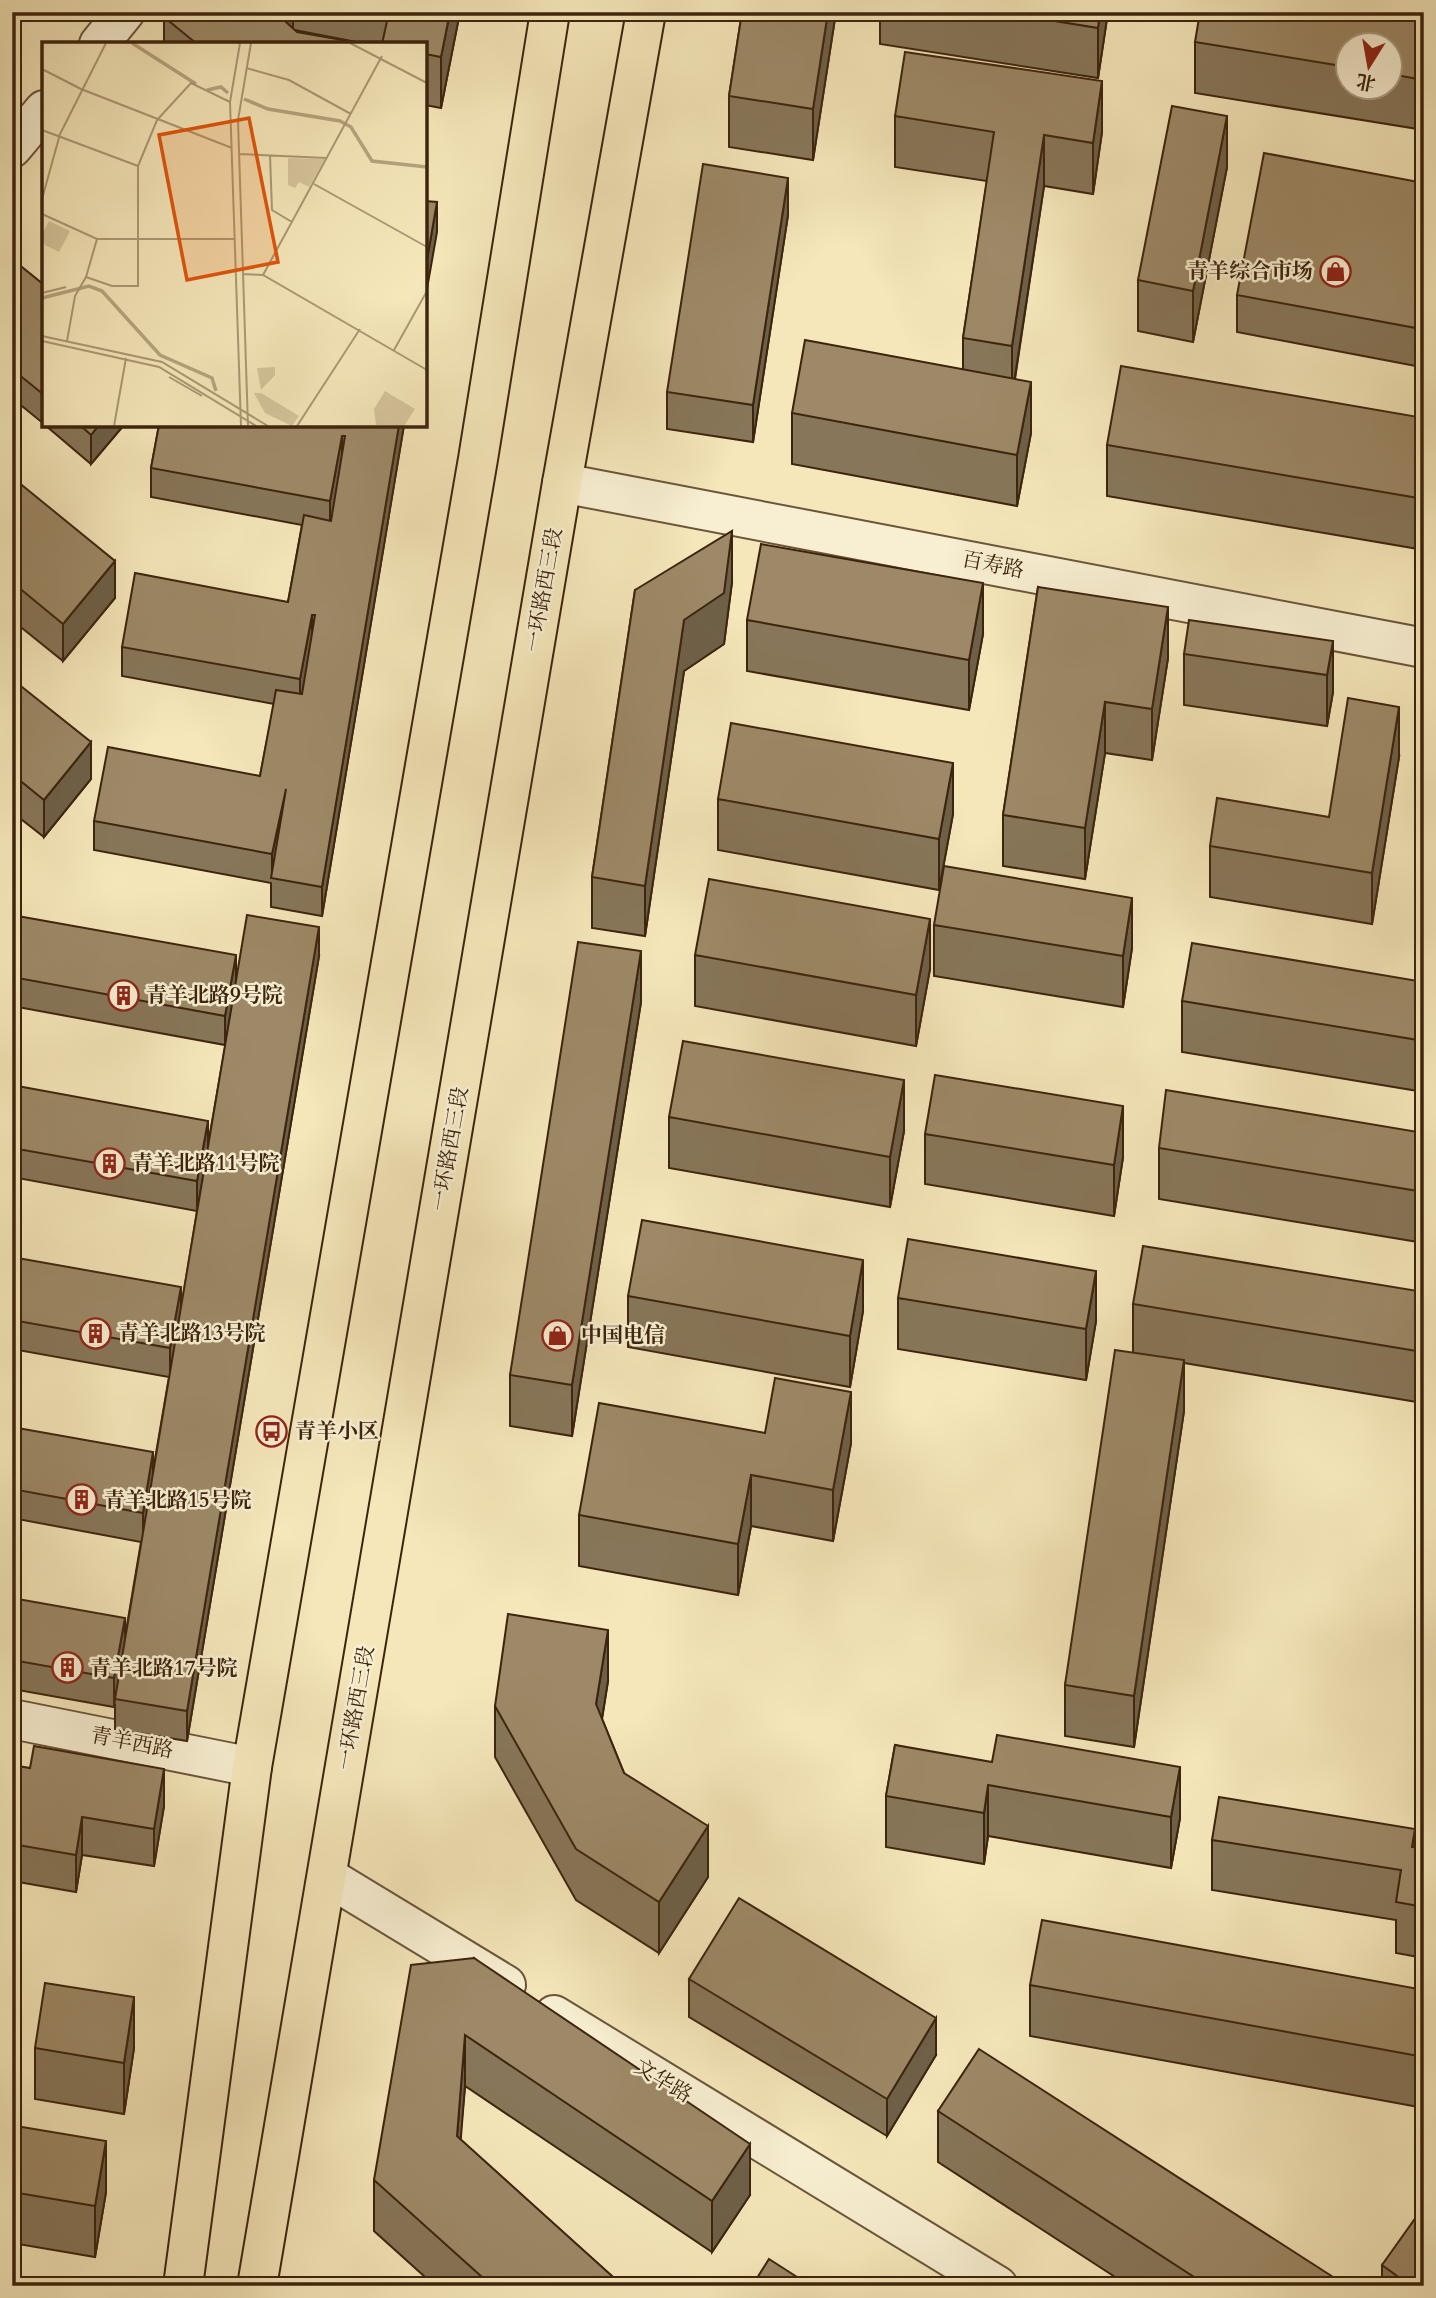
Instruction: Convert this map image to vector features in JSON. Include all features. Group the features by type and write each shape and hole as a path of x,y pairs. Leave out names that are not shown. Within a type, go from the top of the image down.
{"main road":[{"path":"183,2286 252,1767 478,459 551,12"},
{"name":"一环路西三段","path":"257,2286 562,483 646,12"}],"street":[{"path":"101,42 125,12"},
{"path":"12,148 42,112"},
{"name":"百寿路","path":"562,483 1424,648"},
{"name":"青羊西路","path":"12,1719 252,1767"},
{"name":"文华路","path":"328,1877 998,2286"}],"building":[{"path":"168,12 275,12 297,32 354,42 195,42 164,17"},
{"path":"389,12 450,12 441,57 427,54 427,42 382,42"},
{"path":"742,12 828,12 813,109 729,96"},
{"path":"1000,12 1100,12 1098,28"},
{"path":"1200,12 1398,12 1424,16 1424,80 1404,76 1404,32 1334,32 1334,65 1195,42"},
{"path":"905,52 1102,81 1093,143 1044,135 1012,346 963,338 994,132 895,116"},
{"path":"1172,106 1227,116 1193,291 1138,280"},
{"name":"青羊综合市场","path":"1264,153 1424,183 1424,284 1416,328 1237,295"},
{"path":"703,164 788,178 753,405 667,392"},
{"path":"427,201 437,202 427,260"},
{"path":"12,259 42,283 42,393 12,369"},
{"path":"805,340 1031,382 1017,455 792,413"},
{"path":"1121,366 1424,418 1424,499 1107,445"},
{"path":"82,427 97,427 91,435"},
{"path":"159,427 399,427 322,887 271,878 286,789 272,854 94,821 108,747 260,776 276,690 302,694 315,615 312,615 300,679 122,647 135,573 288,602 304,515 331,521 345,436 342,436 330,501 151,468"},
{"path":"12,477 115,561 63,624 12,582"},
{"path":"732,531 724,593 684,620 645,886 592,877 635,590"},
{"path":"761,544 983,583 969,660 747,620"},
{"path":"1038,587 1168,607 1152,709 1105,702 1085,828 1003,815"},
{"path":"1189,620 1333,641 1327,675 1184,654"},
{"path":"12,679 91,742 44,800 12,774"},
{"path":"1348,698 1399,707 1372,873 1210,846 1217,798 1329,817"},
{"path":"731,723 953,763 939,839 718,799"},
{"path":"944,866 1132,898 1123,956 934,925"},
{"path":"709,879 930,919 916,995 695,955"},
{"path":"12,915 236,955 225,1016 12,977"},
{"path":"247,915 319,927 187,1711 115,1699"},
{"path":"578,942 641,951 572,1385 510,1375"},
{"path":"1192,943 1424,982 1424,1041 1182,1001"},
{"path":"683,1041 904,1080 890,1157 669,1117"},
{"path":"935,1075 1123,1106 1114,1165 925,1134"},
{"path":"12,1085 208,1121 197,1181 12,1148"},
{"path":"1166,1090 1424,1133 1424,1192 1159,1148"},
{"path":"642,1220 863,1260 850,1336 628,1296"},
{"path":"908,1239 1096,1271 1086,1329 898,1298"},
{"path":"1143,1246 1424,1292 1423,1352 1133,1304"},
{"path":"12,1257 181,1287 170,1348 12,1320"},
{"path":"1115,1350 1184,1360 1134,1696 1065,1685"},
{"path":"775,1378 851,1392 833,1490 751,1475 738,1544 579,1515 599,1403 765,1433"},
{"path":"12,1427 153,1452 143,1513 12,1489"},
{"path":"12,1598 125,1618 114,1678 12,1660"},
{"path":"508,1614 608,1630 596,1704 624,1773 708,1826 659,1902 576,1849 495,1706"},
{"path":"997,1735 1180,1767 1171,1817 988,1785 984,1813 886,1796 895,1745 992,1762"},
{"path":"34,1746 164,1769 154,1829 82,1817 76,1855 12,1844 12,1765 30,1768"},
{"path":"1219,1797 1415,1829 1412,1847 1424,1849 1424,1907 1396,1902 1401,1870 1212,1840"},
{"path":"739,1898 936,2018 887,2099 689,1979"},
{"path":"1042,1920 1424,1990 1424,2057 1030,1985"},
{"path":"474,1958 750,2144 712,2201 465,2035 457,2136 623,2286 492,2286 374,2180 411,1965"},
{"path":"45,1983 134,1997 124,2063 35,2048"},
{"path":"979,2049 1347,2286 1208,2286 938,2111"},
{"path":"16,2126 106,2141 95,2206 12,2192 12,2152"},
{"path":"1424,2206 1424,2286 1411,2286 1382,2265"},
{"path":"769,2259 811,2286 752,2286"},
{"path":"12,2282 36,2286 12,2286"}],"place":[{"name":"青羊综合市场","path":"1336,271"},
{"name":"青羊北路9号院","path":"123,995"},
{"name":"青羊北路11号院","path":"109,1163"},
{"name":"青羊北路13号院","path":"95,1333"},
{"name":"中国电信","path":"558,1335"},
{"name":"青羊小区","path":"272,1431"},
{"name":"青羊北路15号院","path":"81,1500"},
{"name":"青羊北路17号院","path":"67,1668"}]}
